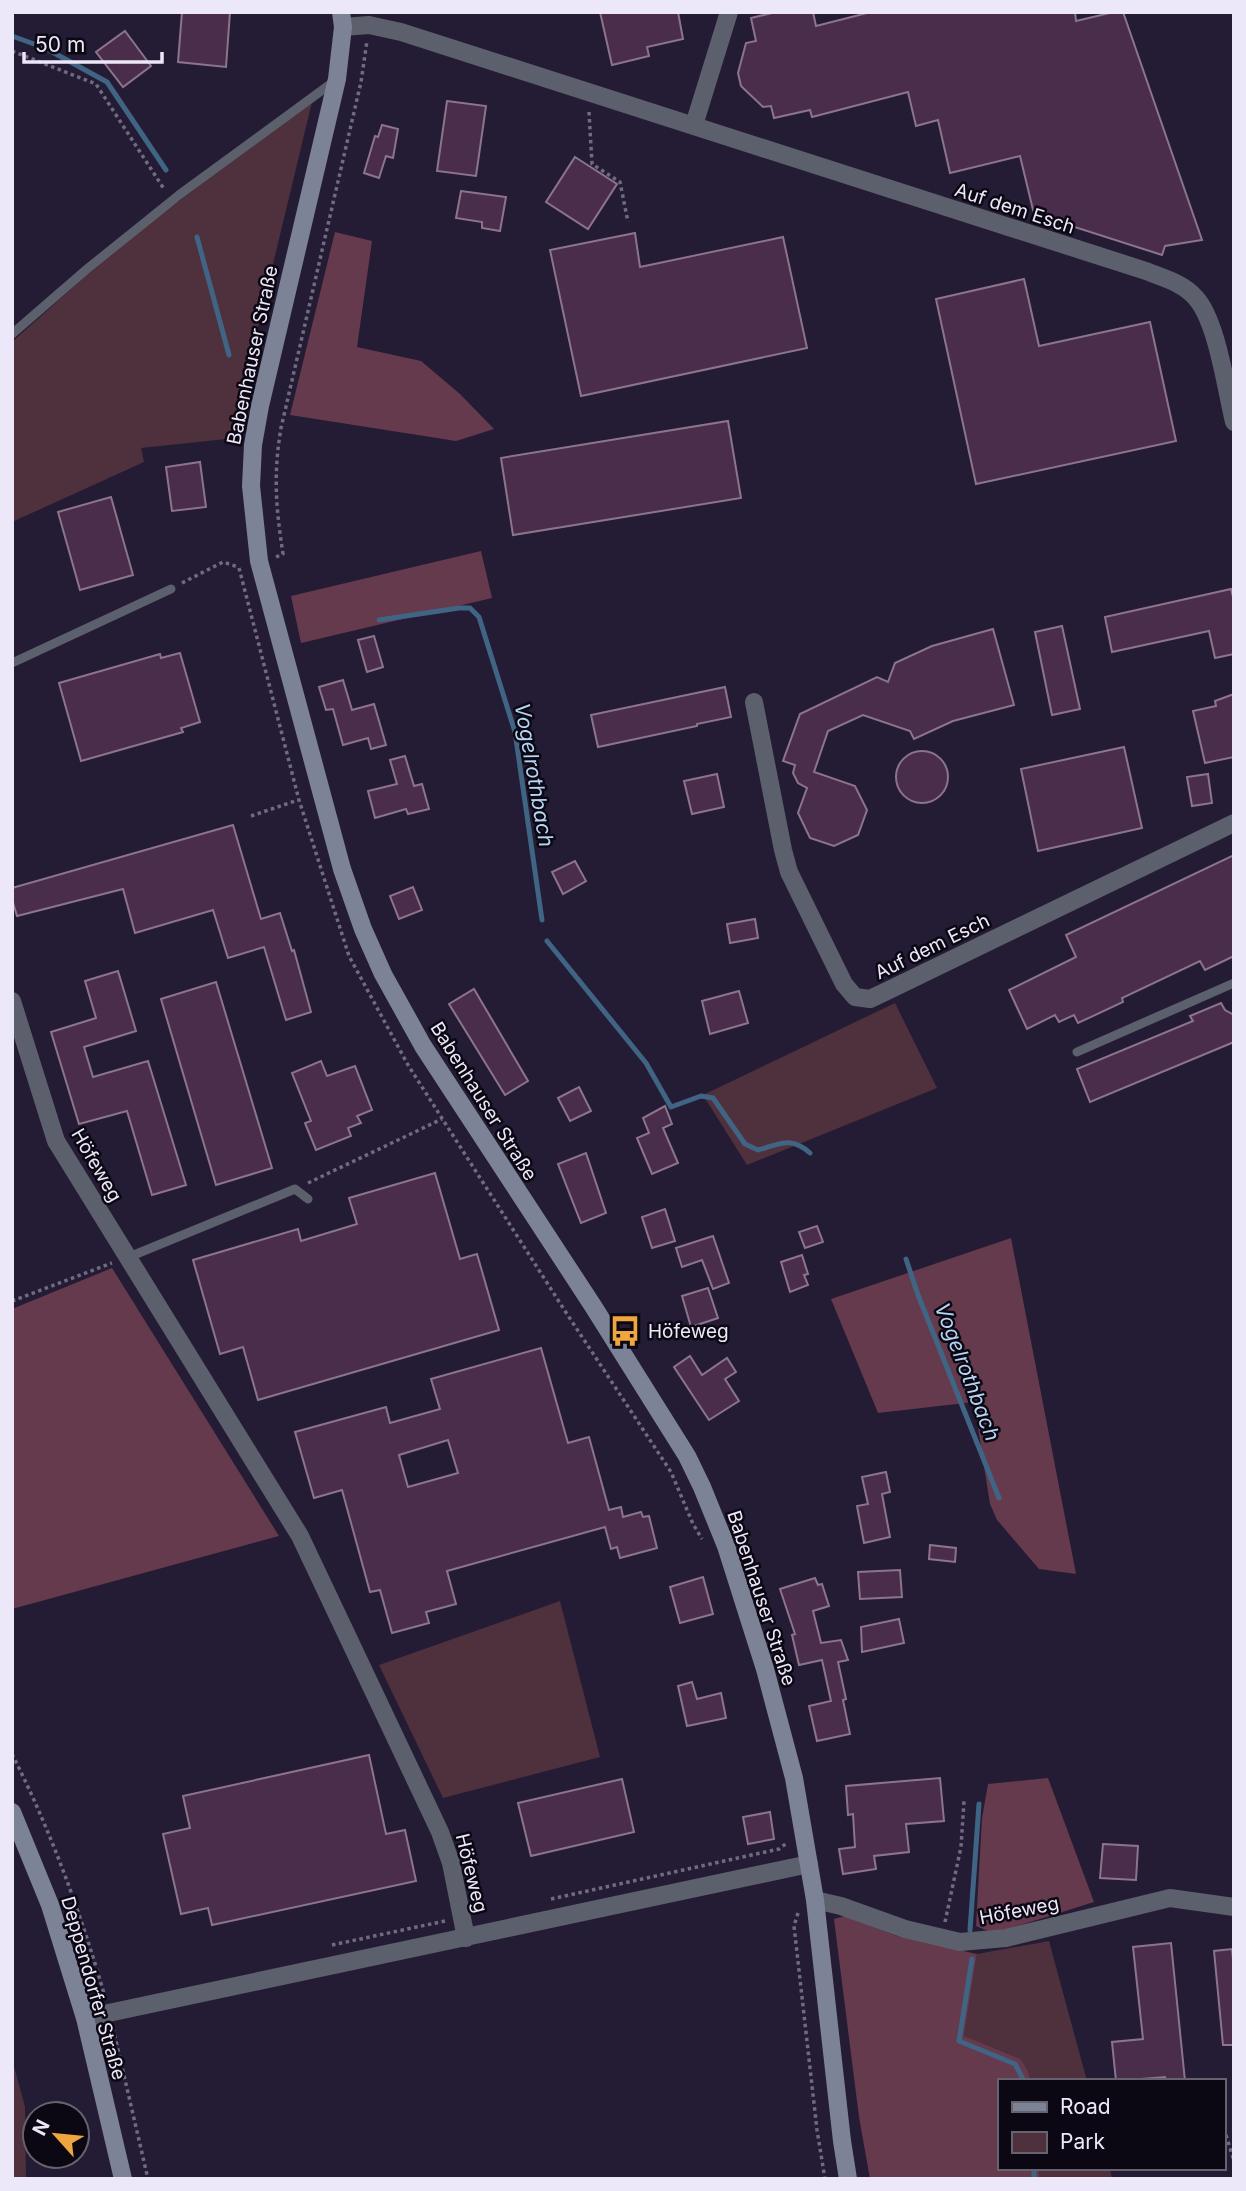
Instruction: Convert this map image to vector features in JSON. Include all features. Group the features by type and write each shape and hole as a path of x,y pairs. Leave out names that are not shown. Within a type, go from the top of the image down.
{"main road":[{"name":"Babenhauser Straße","path":"342,19 337,79 253,445 250,486 259,562 342,869 363,929 383,974 423,1045 664,1418 702,1487 726,1546 771,1689 794,1778 809,1864 807,1902 848,2179"},
{"name":"Deppendorfer Straße","path":"12,1812 50,1905 85,2018 123,2179"}],"street":[{"path":"694,125 729,12"},
{"name":"Auf dem Esch","path":"342,19 401,32 1146,271 1177,284 1194,296 1207,317 1234,422"},
{"name":"Auf dem Esch","path":"754,702 789,873 844,984 855,997 870,999 1234,823"},
{"name":"Höfeweg","path":"12,1001 56,1141 300,1536 440,1832 451,1863 466,1938"},
{"name":"Höfeweg","path":"85,2018 809,1864"},
{"name":"Höfeweg","path":"807,1902 841,1906 905,1929 960,1942 1006,1938 1170,1898 1234,1907"}],"lane":[{"path":"12,334 172,201 337,79"},
{"path":"12,663 170,589"},
{"path":"1077,1052 1234,983"},
{"path":"129,1257 295,1189 308,1199"}],"path":[{"path":"283,554 274,486 276,454 361,82 369,25"},
{"path":"12,51 96,84 172,201"},
{"path":"588,92 592,164 620,182 628,222"},
{"path":"170,589 223,562 239,568"},
{"path":"251,817 299,800"},
{"path":"295,1189 442,1119"},
{"path":"12,1301 129,1257"},
{"path":"12,1754 34,1797 59,1861 104,1994"},
{"path":"941,1937 961,1847 964,1801"},
{"path":"551,1899 779,1849 790,1840"},
{"path":"807,1902 794,1927 825,2179"},
{"path":"114,2029 148,2179"},
{"path":"1226,2135 1234,2161"}],"green space":[{"path":"312,102 247,372 236,438 141,448 144,462 12,522 12,342 88,274 163,213"},
{"path":"895,1003 937,1088 747,1165 703,1095"},
{"path":"560,1601 600,1757 443,1798 379,1665"},
{"path":"1049,1941 1086,2079 1030,2079 1028,2071 964,2036 977,1954"},
{"path":"12,2059 23,2100 21,2100 21,2170 26,2170 26,2179 12,2179"},
{"path":"1039,2170 1110,2170 1112,2179 1040,2179"}],"shaded area":[{"path":"335,232 372,241 357,347 421,361 460,394 494,429 456,441 290,415"},
{"path":"481,551 492,598 301,643 291,596"},
{"path":"1011,1238 1076,1574 1039,1569 997,1520 990,1504 974,1402 878,1413 831,1299"},
{"path":"112,1268 279,1536 12,1609 12,1309"},
{"path":"1048,1778 1094,1902 1008,1929 988,1931 976,1926 982,1818 988,1784"},
{"path":"845,1916 897,1936 977,1954 964,2036 1020,2059 1030,2079 998,2079 998,2170 1039,2170 1040,2179 870,2179 859,2117 834,1919"}],"building":[{"path":"182,12 230,12 226,67 178,62"},
{"path":"600,12 678,12 683,39 647,47 649,56 612,65"},
{"path":"776,12 813,12 816,26 871,12 1075,12 1076,21 1123,12 1202,240 1165,246 1162,255 1034,214 1020,156 950,173 938,120 916,126 908,92 812,117 810,110 774,118 771,106 763,107 741,86 738,73 746,43 756,41 751,18"},
{"path":"125,31 151,66 123,87 96,52"},
{"path":"447,101 486,106 476,176 437,171"},
{"path":"382,125 398,129 393,158 386,156 379,178 364,173 375,136 378,137"},
{"path":"575,157 617,184 588,229 546,202"},
{"path":"461,191 506,197 500,231 482,228 482,222 456,218"},
{"path":"635,233 640,267 783,237 807,348 581,396 550,250"},
{"path":"1024,279 1039,346 1150,322 1176,441 976,484 936,299"},
{"path":"728,421 741,498 513,535 501,458"},
{"path":"200,462 206,507 172,511 166,467"},
{"path":"111,497 133,575 80,590 58,512"},
{"path":"1231,589 1234,601 1234,654 1215,658 1209,631 1112,652 1105,617"},
{"path":"1062,626 1080,709 1052,715 1035,632"},
{"path":"993,629 1014,705 953,721 914,739 910,731 863,715 828,731 814,772 855,786 867,810 858,835 834,846 810,838 798,813 807,788 798,783 793,773 795,765 783,761 800,714 877,677 888,682 895,663 932,646"},
{"path":"374,636 383,667 367,672 358,640"},
{"path":"180,653 200,722 181,728 183,732 81,761 59,683 160,654 161,658"},
{"path":"343,680 352,710 374,704 386,745 371,749 368,738 343,745 333,709 326,710 319,687"},
{"path":"725,687 731,717 598,747 591,715"},
{"path":"1234,694 1234,757 1205,763 1193,711 1216,706 1215,701"},
{"path":"1124,747 1142,828 1038,851 1021,769"},
{"path":"922,751 932,753 940,759 946,767 946,787 940,795 932,801 922,803 912,801 904,795 898,787 896,777 898,767 904,759 912,753"},
{"path":"405,756 414,786 422,784 429,809 408,814 406,809 375,818 368,791 397,784 390,760"},
{"path":"717,774 724,807 692,814 684,781"},
{"path":"1208,774 1212,803 1192,806 1187,777"},
{"path":"233,825 261,919 280,913 292,951 294,950 311,1012 286,1020 264,947 228,958 213,910 135,933 123,889 17,916 12,888"},
{"path":"1234,855 1234,956 1205,970 1200,961 1122,998 1123,1002 1078,1023 1074,1015 1059,1022 1055,1015 1027,1029 1009,990 1076,957 1066,935"},
{"path":"575,861 586,881 563,894 552,872"},
{"path":"413,887 422,910 399,919 390,896"},
{"path":"755,919 758,938 730,943 727,924"},
{"path":"118,971 136,1031 84,1047 93,1077 148,1061 186,1185 152,1195 127,1111 79,1124 51,1032 96,1018 85,981"},
{"path":"216,982 272,1168 216,1185 161,999"},
{"path":"474,989 528,1081 505,1095 449,1004"},
{"path":"739,991 748,1023 710,1034 702,1001"},
{"path":"1221,1003 1225,1010 1234,1015 1234,1042 1090,1102 1077,1069 1193,1021 1190,1016"},
{"path":"321,1061 327,1076 355,1066 372,1110 357,1116 361,1123 348,1128 351,1136 316,1150 305,1123 311,1121 292,1073"},
{"path":"579,1087 591,1111 570,1121 558,1098"},
{"path":"665,1106 672,1124 663,1128 678,1163 652,1174 637,1138 649,1133 643,1118"},
{"path":"586,1153 606,1213 581,1223 558,1164"},
{"path":"435,1173 460,1259 477,1254 499,1330 258,1400 243,1347 220,1354 193,1260 298,1229 301,1241 357,1224 349,1198"},
{"path":"665,1209 675,1241 652,1248 642,1217"},
{"path":"817,1226 823,1242 805,1248 799,1232"},
{"path":"713,1236 729,1283 713,1289 702,1260 682,1267 676,1248"},
{"path":"802,1255 808,1274 804,1275 808,1285 790,1292 781,1262"},
{"path":"708,1288 718,1318 691,1327 682,1296"},
{"path":"541,1348 568,1443 589,1437 609,1510 621,1507 623,1517 641,1512 643,1517 649,1516 657,1548 620,1558 617,1547 611,1549 605,1527 447,1571 456,1604 426,1612 429,1623 392,1633 380,1590 370,1592 342,1490 314,1498 295,1432 386,1407 390,1423 440,1409 431,1379","holes":["448,1440 458,1473 408,1487 399,1455"]},
{"path":"690,1356 702,1375 727,1358 736,1372 725,1379 739,1401 709,1420 674,1367"},
{"path":"886,1472 890,1492 882,1494 890,1537 864,1543 857,1506 868,1504 862,1477"},
{"path":"930,1545 956,1548 955,1562 929,1559"},
{"path":"900,1570 902,1597 860,1599 858,1572"},
{"path":"703,1577 713,1614 680,1623 670,1587"},
{"path":"815,1578 818,1585 822,1584 829,1606 813,1611 821,1643 841,1640 848,1660 838,1662 850,1734 817,1741 809,1706 831,1701 822,1660 799,1665 792,1635 795,1634 780,1589"},
{"path":"899,1619 904,1643 862,1652 861,1627"},
{"path":"692,1682 697,1699 721,1693 726,1718 687,1726 678,1686"},
{"path":"369,1755 386,1834 405,1830 416,1881 212,1925 208,1908 181,1914 163,1834 190,1828 183,1796"},
{"path":"940,1778 944,1821 906,1824 909,1852 874,1856 876,1869 843,1874 839,1849 855,1847 853,1814 848,1815 846,1786"},
{"path":"622,1779 634,1832 531,1856 518,1803"},
{"path":"770,1812 774,1839 748,1844 743,1817"},
{"path":"1103,1844 1138,1846 1136,1880 1100,1878"},
{"path":"1171,1943 1185,2079 1116,2079 1112,2042 1143,2039 1133,1947"},
{"path":"1232,1949 1234,2045 1223,2045 1214,1951"}],"waterway":[{"name":"Vogelrothbach","path":"12,36 45,48 107,82 166,170"},
{"name":"Vogelrothbach","path":"197,237 229,355"},
{"name":"Vogelrothbach","path":"379,620 459,608 470,608 479,617 515,732 542,920"},
{"name":"Vogelrothbach","path":"547,941 646,1063 671,1107 701,1096 713,1098 745,1144 758,1150 791,1143 810,1153"},
{"name":"Vogelrothbach","path":"906,1259 999,1498"},
{"name":"Vogelrothbach","path":"970,1930 979,1804"},
{"name":"Vogelrothbach","path":"972,1959 959,2041 1015,2064 1023,2079"},
{"name":"Vogelrothbach","path":"1034,2170 1034,2179"}],"place":[{"name":"Höfeweg","path":"625,1331"}]}
